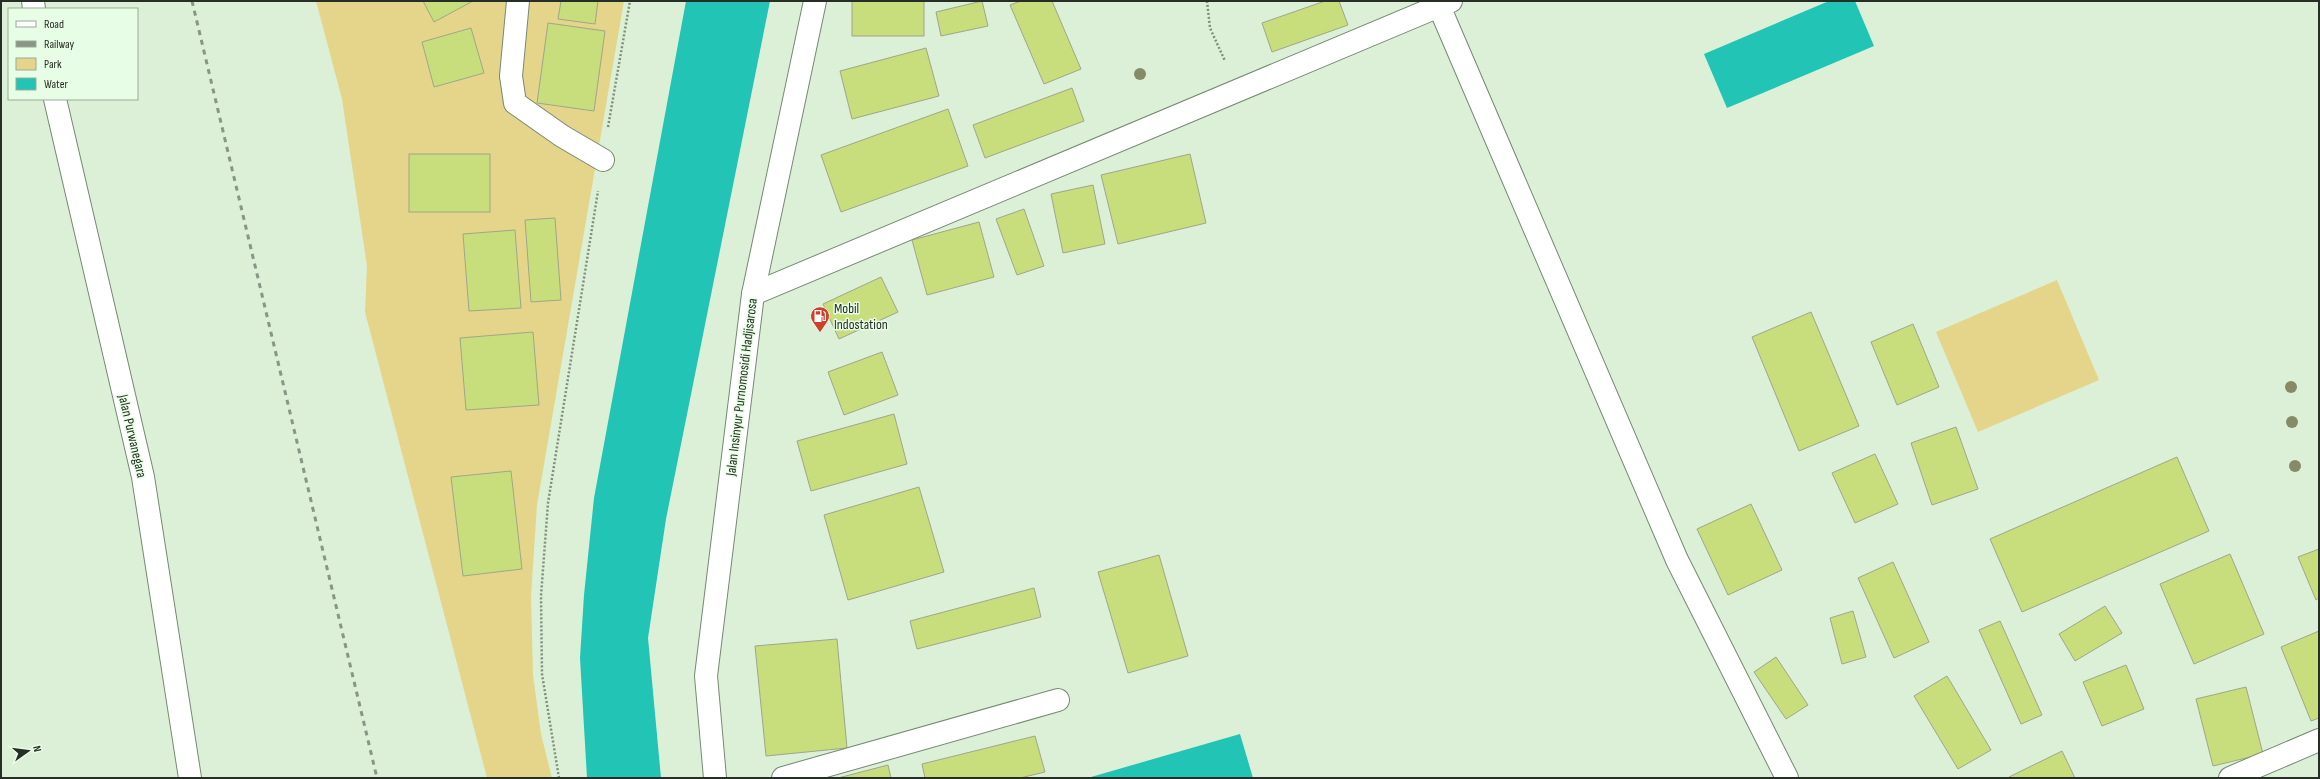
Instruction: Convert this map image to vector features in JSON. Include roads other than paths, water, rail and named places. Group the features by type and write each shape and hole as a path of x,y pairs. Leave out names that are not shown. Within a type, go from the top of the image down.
{"street":[{"path":"518,1 511,76 515,103 562,136 603,160"},
{"name":"Jalan Insinyur Purnomosidi Hadjisarosa","path":"715,778 706,676 753,294 815,1"},
{"path":"753,294 1445,4 1677,560 1787,778"},
{"name":"Jalan Purwanegara","path":"55,100 143,477 190,778"},
{"path":"783,778 1058,700"},
{"path":"2230,778 2319,740"}],"water":[{"path":"686,1 770,1 666,519 648,638 661,778 587,778 580,658 584,595 594,498"},
{"path":"1829,1 1855,1 1874,46 1727,108 1704,54"},
{"path":"1240,734 1253,778 1091,778 1091,777"}],"railway":[{"path":"192,1 377,778"}],"place":[{"name":"Mobil Indostation","path":"820,333"}]}
